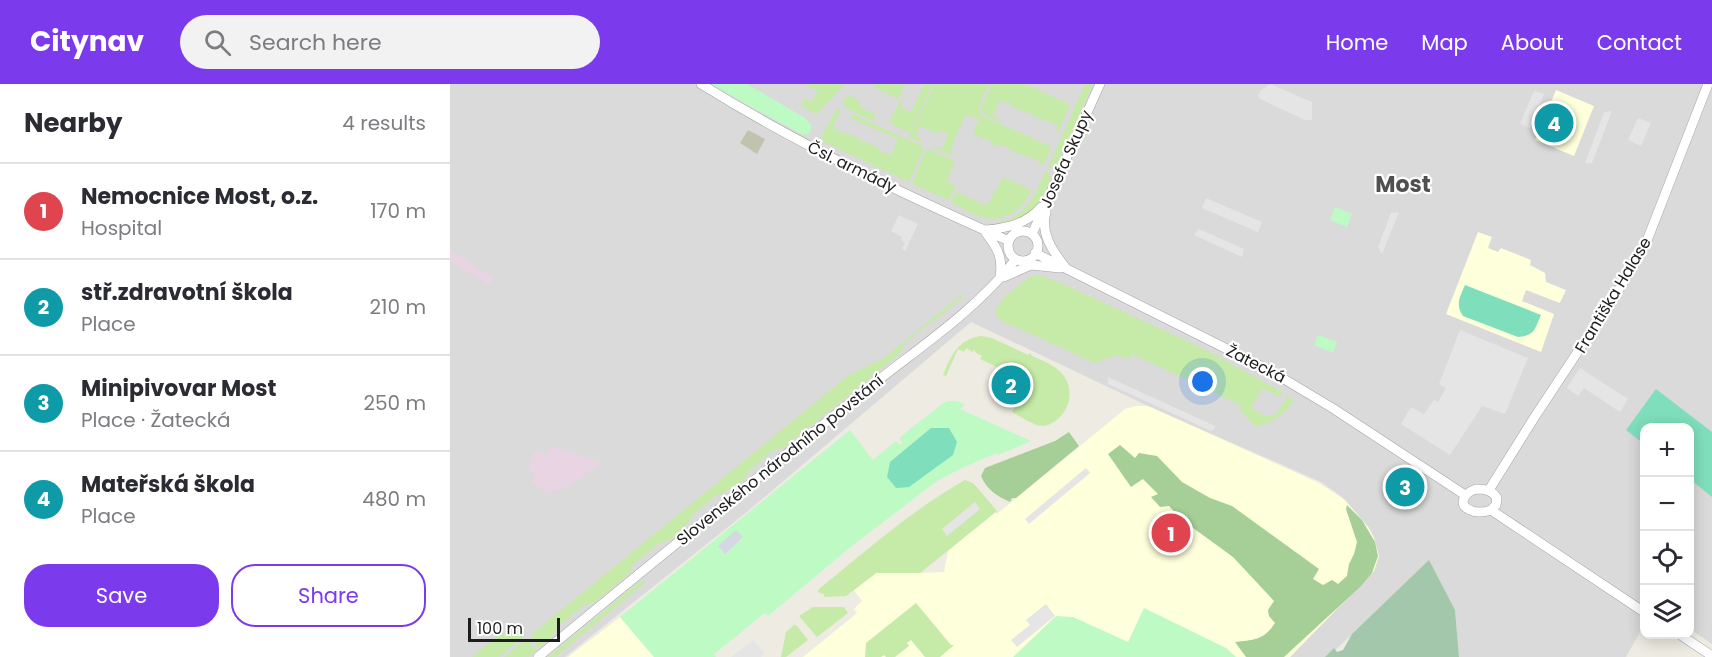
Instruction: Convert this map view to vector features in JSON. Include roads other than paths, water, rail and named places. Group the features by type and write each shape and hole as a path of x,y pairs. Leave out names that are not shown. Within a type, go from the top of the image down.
{"street":[{"name":"Čsl. armády","path":"701,84 753,116 847,166 1009,241"},
{"name":"Josefa Skupy","path":"1032,234 1100,84"},
{"name":"Františka Halase","path":"1489,490 1625,280 1648,238 1710,84"},
{"path":"984,230 1019,223 1035,214 1049,198"},
{"path":"1049,198 1044,221 1047,238 1054,253 1066,268"},
{"path":"984,230 997,247 1000,256 1000,280"},
{"path":"1023,231 1032,234 1037,245 1035,253 1029,259 1020,261 1010,254 1011,237 1023,231"},
{"name":"Žatecká","path":"1035,253 1269,370 1334,409 1465,495"},
{"name":"Slovenského národního povstání","path":"538,657 970,308 1000,280 1016,259"},
{"path":"1000,280 1031,265 1066,268"},
{"path":"1491,510 1496,505 1497,498 1489,490 1476,489 1465,495 1463,502 1466,507 1471,510 1491,510 1640,609"},
{"path":"1686,639 1712,656"}],"place":[{"name":"Mateřská škola","path":"1554,123"},
{"name":"stř.zdravotní škola","path":"1011,385"},
{"name":"Minipivovar Most","path":"1405,487"},
{"name":"Nemocnice Most, o.z.","path":"1171,533"}],"district":[{"name":"Most","path":"1403,184"}]}
